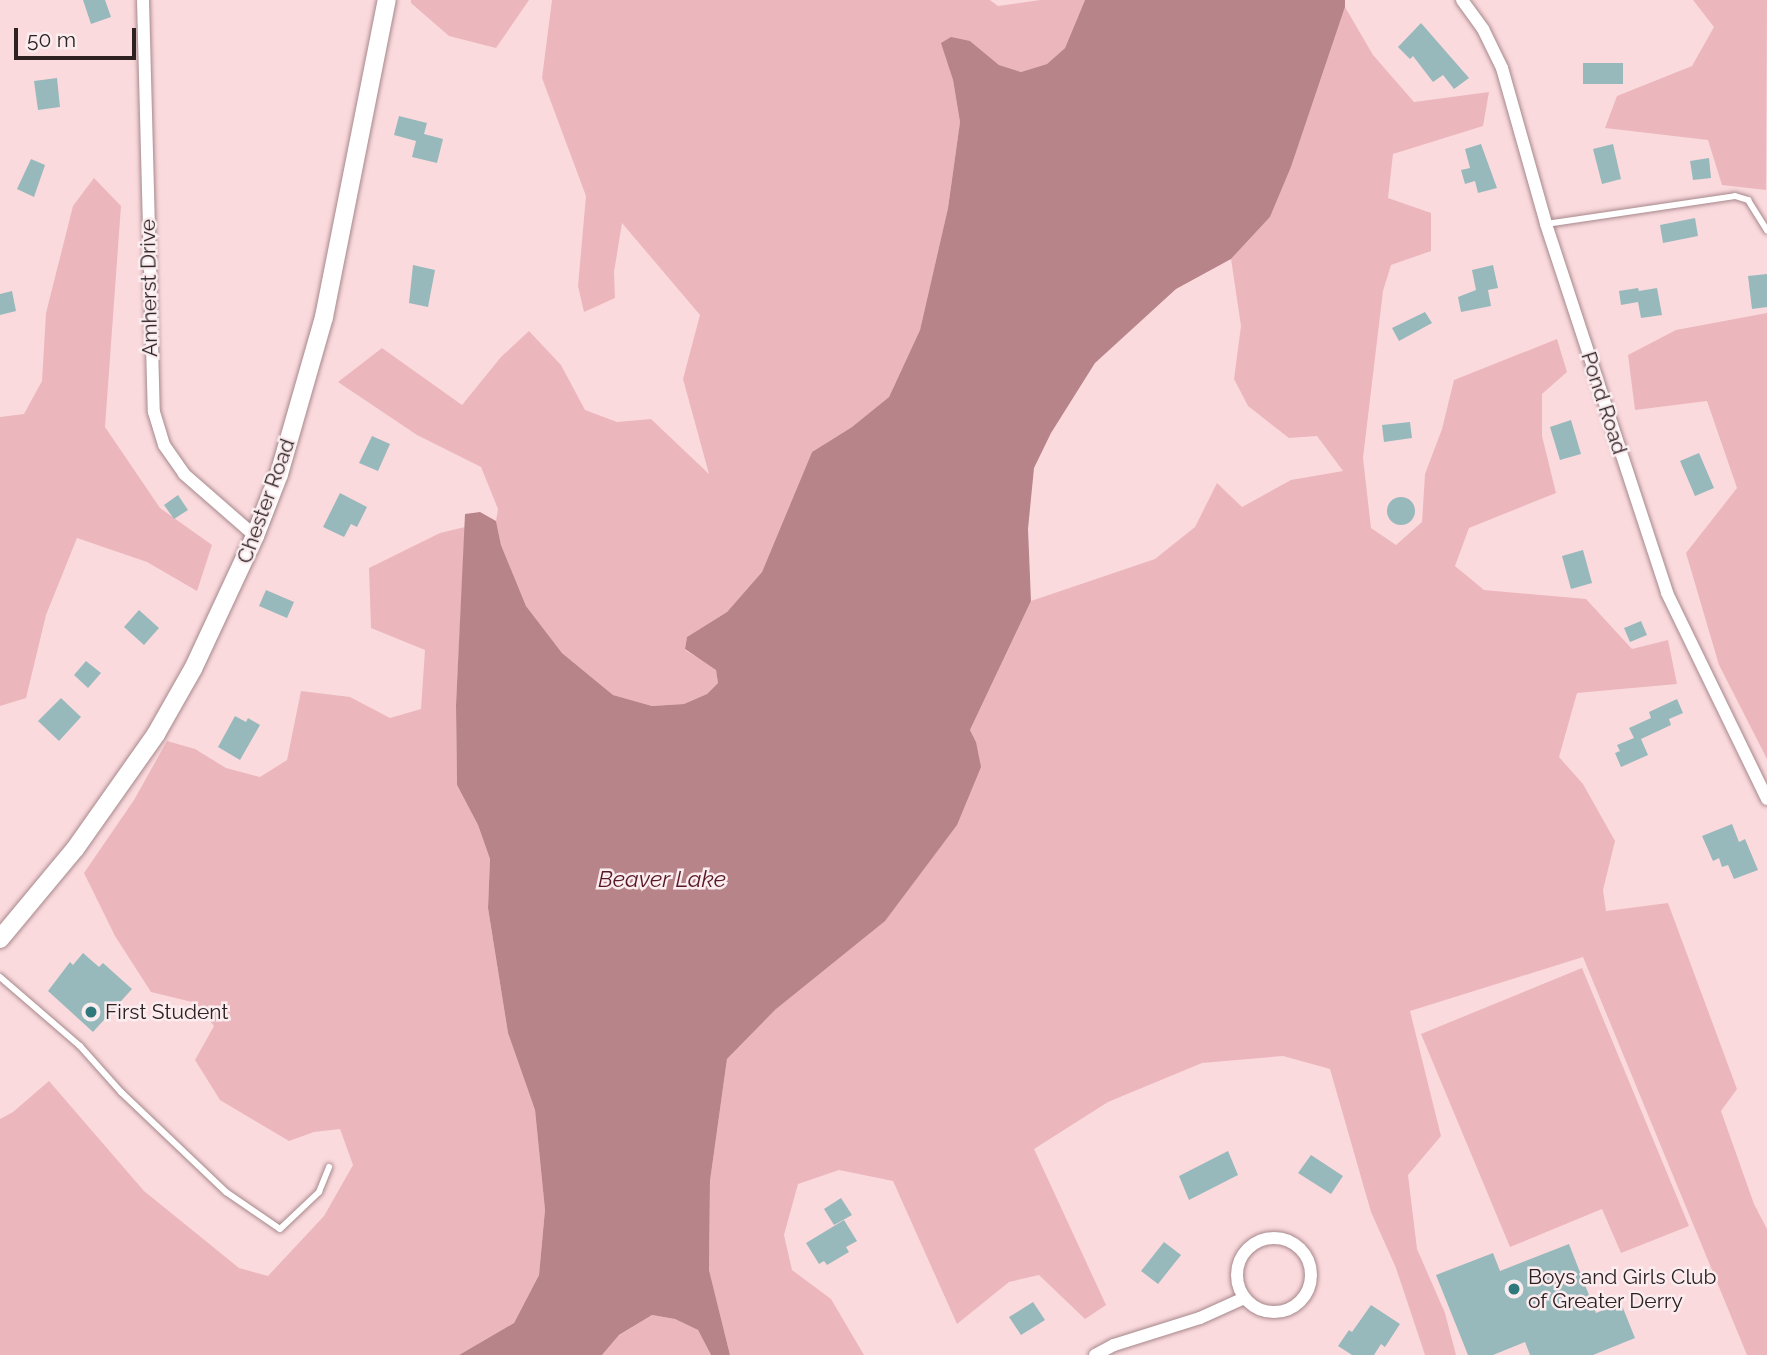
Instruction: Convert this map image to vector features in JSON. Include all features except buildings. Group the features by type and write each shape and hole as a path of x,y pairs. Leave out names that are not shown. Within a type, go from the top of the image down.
{"main road":[{"name":"Chester Road","path":"0,939 75,849 156,734 193,669 256,536 286,450 324,317 387,0"}],"street":[{"name":"Amherst Drive","path":"143,0 154,412 164,445 184,474 256,536"},
{"name":"Pond Road","path":"1462,0 1483,29 1502,68 1546,224 1667,593 1767,799"},
{"path":"1267,1239 1280,1239 1293,1244 1303,1253 1309,1266 1310,1281 1305,1294 1296,1305 1283,1311 1269,1312 1255,1307 1244,1298 1238,1286 1237,1272 1240,1259 1254,1244 1267,1239"},
{"path":"1095,1355 1114,1345 1223,1309 1244,1298"}],"lane":[{"path":"1546,224 1735,196 1748,200 1767,230"},
{"path":"0,977 80,1046 121,1093 226,1192 280,1229 319,1192 329,1167"}],"shaded area":[{"path":"411,0 529,0 496,48 449,36 411,3"},
{"path":"552,0 990,0 998,6 1040,0 1085,0 1065,48 1047,64 1021,72 999,65 970,41 942,43 953,80 960,122 948,208 920,330 889,397 852,427 812,452 762,572 727,612 687,637 685,650 716,669 718,683 707,694 684,704 652,706 613,695 562,653 526,606 501,545 496,521 498,509 481,467 417,435 338,382 382,348 462,405 501,357 529,331 561,365 585,410 617,422 651,419 709,474 683,379 700,315 622,223 614,272 615,298 584,312 578,286 586,196 542,78"},
{"path":"1693,0 1767,0 1766,190 1722,185 1708,140 1605,128 1617,96 1692,66 1714,27"},
{"path":"1345,7 1373,55 1414,102 1489,92 1483,126 1393,154 1388,198 1431,213 1431,251 1391,265 1383,291 1363,458 1371,528 1396,545 1422,522 1425,474 1442,429 1454,380 1557,339 1567,372 1542,394 1542,436 1556,493 1469,528 1455,566 1484,590 1586,599 1632,649 1668,640 1677,684 1577,693 1559,757 1583,784 1615,841 1603,890 1606,911 1668,903 1737,1089 1721,1111 1754,1204 1767,1229 1767,1355 1747,1355 1583,957 1410,1011 1441,1136 1408,1175 1417,1249 1445,1313 1456,1355 1425,1355 1396,1268 1371,1212 1330,1069 1283,1056 1202,1063 1108,1102 1034,1149 1106,1305 1085,1319 1039,1275 1009,1282 957,1324 893,1181 839,1170 798,1184 784,1235 792,1270 831,1299 864,1355 730,1355 709,1270 710,1181 727,1059 776,1009 976,742 970,730 1031,601 1155,559 1195,527 1217,483 1242,507 1291,480 1343,471 1317,436 1289,438 1248,406 1234,379 1241,326 1231,259 1270,217 1291,167"},
{"path":"94,178 121,206 105,427 160,508 212,545 197,591 147,562 77,538 46,615 26,698 0,706 0,417 24,414 42,381 46,313 73,206"},
{"path":"1767,313 1767,759 1719,665 1686,553 1737,488 1707,401 1635,410 1628,355 1676,330"},
{"path":"465,527 456,705 457,785 478,825 490,859 488,908 508,1033 535,1110 545,1210 539,1275 514,1323 459,1355 0,1355 0,1119 13,1112 49,1081 144,1191 239,1268 268,1276 324,1216 353,1165 340,1129 314,1132 289,1141 220,1100 195,1060 214,1026 196,1003 151,992 115,936 84,873 134,800 167,741 195,749 226,768 260,777 287,760 301,691 350,697 390,718 421,709 425,650 371,628 369,568 440,533"},
{"path":"1582,968 1689,1226 1621,1253 1602,1209 1510,1247 1421,1034"},
{"path":"652,1315 675,1319 698,1330 711,1355 602,1355 618,1336"}],"water":[{"name":"Beaver Lake","path":"1085,0 1345,0 1345,7 1291,167 1270,217 1231,259 1176,289 1095,363 1051,433 1034,468 1028,529 1031,601 970,730 976,742 981,767 957,825 885,921 776,1009 727,1059 710,1181 709,1270 730,1355 711,1355 698,1330 675,1319 652,1315 619,1335 602,1355 459,1355 514,1323 539,1275 545,1210 535,1110 508,1033 488,908 490,859 478,825 457,785 456,705 465,514 480,512 496,521 501,545 526,606 562,653 613,695 652,706 684,704 707,694 718,683 716,670 685,649 687,637 727,612 762,572 812,452 852,427 889,397 920,330 948,208 960,122 953,80 941,43 951,37 970,41 999,65 1021,72 1047,64 1065,48"}],"place":[{"name":"First Student","path":"91,1012"},
{"name":"Boys and Girls Club of Greater Derry","path":"1514,1289"}]}
